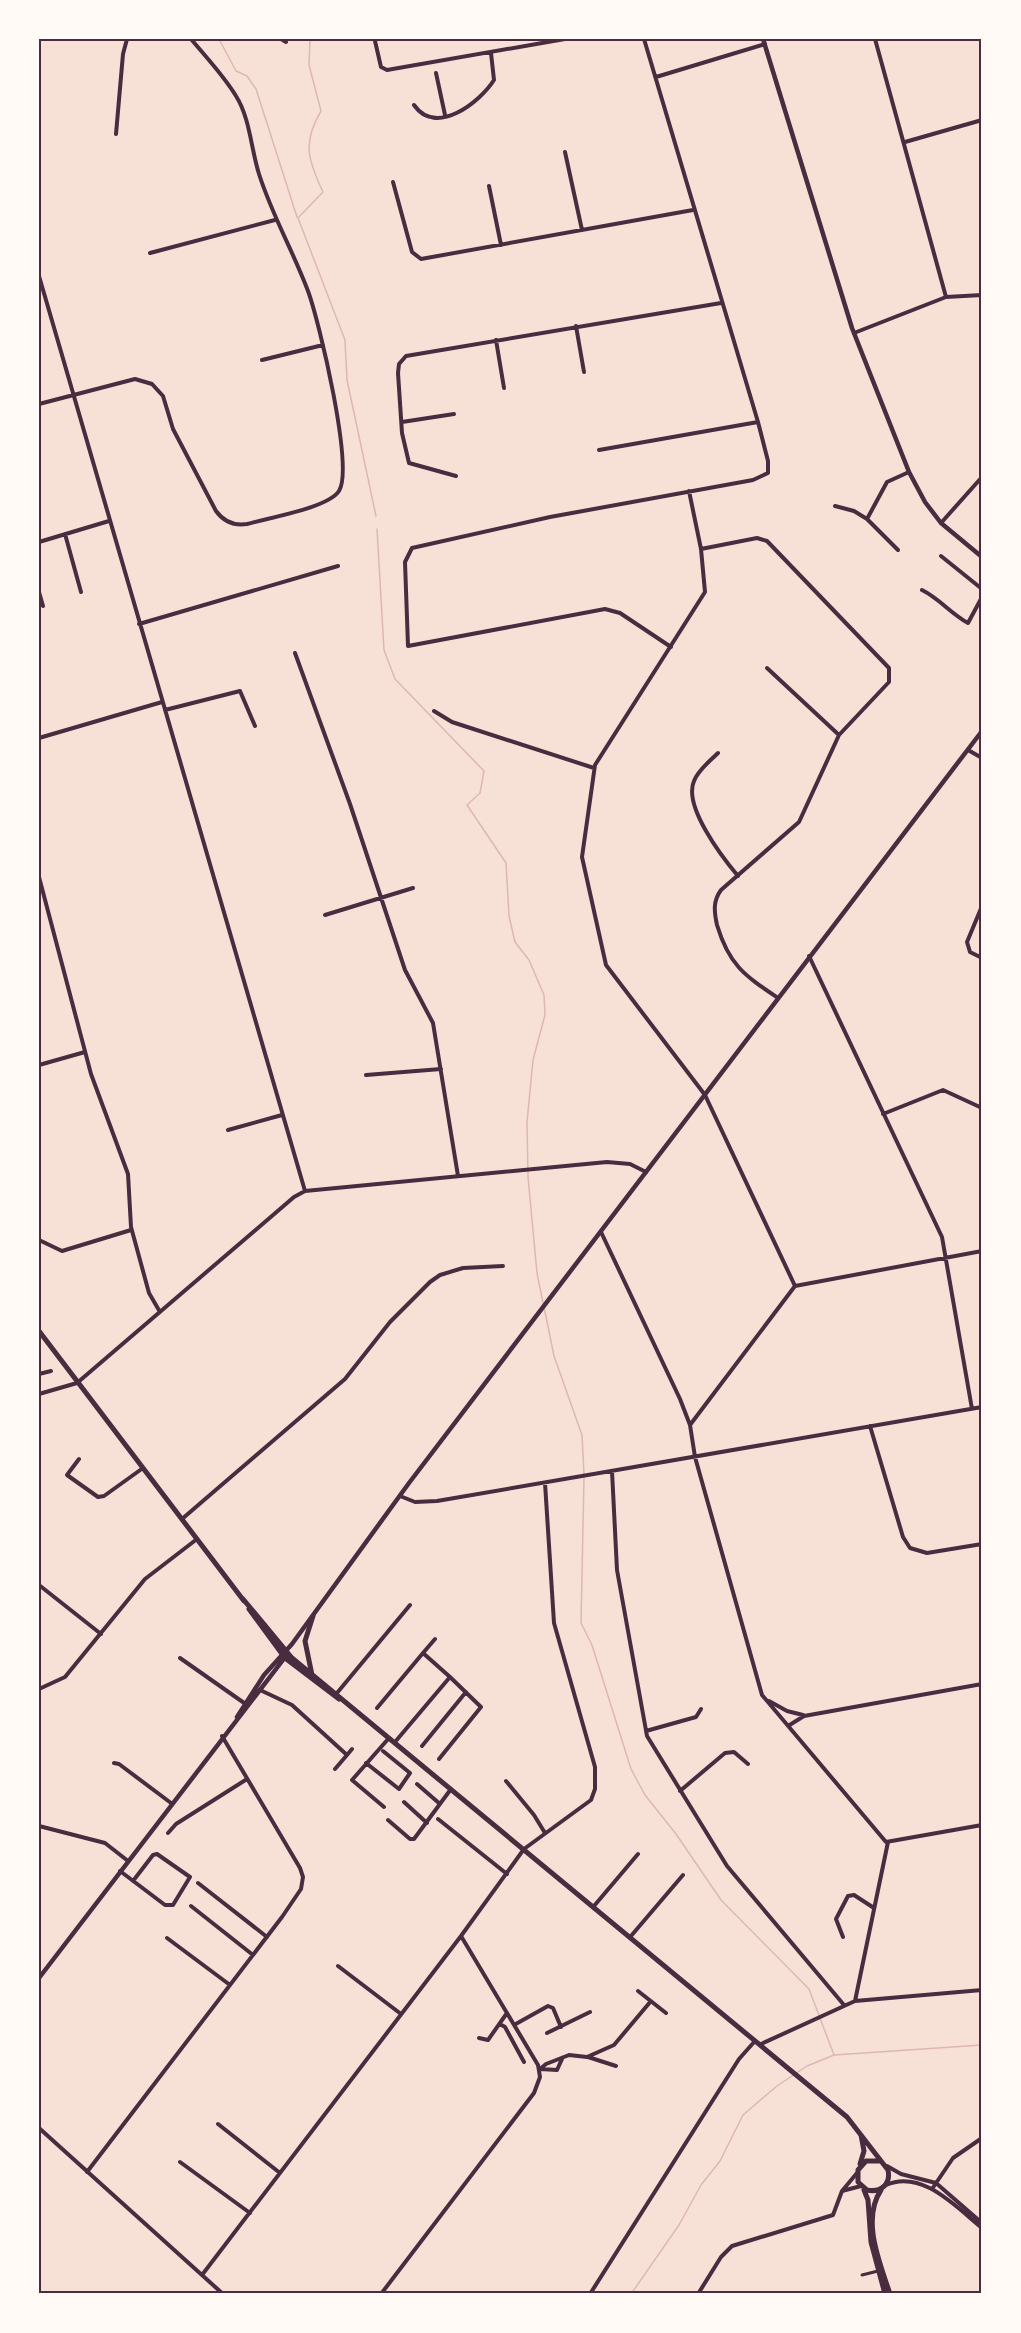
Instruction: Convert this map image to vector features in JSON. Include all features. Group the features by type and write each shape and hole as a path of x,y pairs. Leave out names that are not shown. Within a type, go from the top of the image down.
{"main road":[{"path":"39,1331 286,1652 776,2056 860,2131 880,2161 886,2166 889,2175 874,2202 873,2226 890,2294"},
{"path":"312,1675 305,1641 313,1616"},
{"path":"286,1652 367,1719"},
{"path":"860,2131 864,2147 858,2171 868,2200 870,2235 885,2294"},
{"path":"858,2171 870,2159 880,2161"},
{"path":"862,2187 872,2191 884,2187"}],"street":[{"path":"116,134 123,54 127,39"},
{"path":"39,404 135,379 152,384 163,396 173,429 216,511 228,522 247,524 328,501 340,490 343,470 339,427 323,345 308,291 275,220 259,173 242,107 191,39"},
{"path":"281,39 286,42"},
{"path":"375,41 381,67 384,69 565,39"},
{"path":"644,39 693,210 758,422 768,461 768,473 761,478 414,547 409,551 405,562 408,646 605,609 620,613 671,647"},
{"path":"877,39 946,297"},
{"path":"656,77 764,41 854,333 909,472 925,502 940,523 982,557"},
{"path":"414,105 429,116 445,116 468,108 492,83 494,76 491,53"},
{"path":"435,73 445,116"},
{"path":"905,142 982,120"},
{"path":"565,152 582,230"},
{"path":"393,182 412,252 418,259 693,210"},
{"path":"489,186 501,245"},
{"path":"150,253 275,220"},
{"path":"39,276 305,1191"},
{"path":"854,333 946,297 982,295"},
{"path":"456,476 409,463 402,422 398,373 399,364 406,356 721,303"},
{"path":"576,326 584,372"},
{"path":"496,340 504,388"},
{"path":"262,360 323,345"},
{"path":"402,422 454,414"},
{"path":"599,450 758,422"},
{"path":"867,519 887,482 909,472"},
{"path":"940,523 982,477"},
{"path":"689,491 701,549 705,592 594,768 581,854 603,959 705,1095 795,1286"},
{"path":"835,506 867,519 898,550"},
{"path":"39,542 109,520"},
{"path":"65,534 81,592"},
{"path":"701,549 757,538 767,541 887,664 889,682 839,735 799,822 721,890 716,898 715,917 728,956 737,966 778,998"},
{"path":"941,556 982,589"},
{"path":"139,624 338,566"},
{"path":"922,590 942,600 950,612 968,623 982,597"},
{"path":"39,592 43,606"},
{"path":"295,653 405,970 433,1023 458,1176"},
{"path":"767,668 839,735"},
{"path":"165,710 240,691 255,726"},
{"path":"39,738 162,702"},
{"path":"434,711 452,722 594,768"},
{"path":"253,1693 259,1689 400,1496 982,731"},
{"path":"968,750 982,758"},
{"path":"718,753 695,777 692,789 693,802 716,846 738,876"},
{"path":"39,877 100,1103 128,1174 131,1230 149,1293 160,1312"},
{"path":"325,915 413,888"},
{"path":"982,906 967,942 970,952 982,958"},
{"path":"809,956 938,1227 946,1257 972,1409"},
{"path":"39,1065 85,1052"},
{"path":"366,1075 441,1069"},
{"path":"883,1114 943,1090 982,1108"},
{"path":"228,1130 282,1115"},
{"path":"39,1394 77,1383 294,1197 305,1191 614,1162 630,1164 646,1172"},
{"path":"39,1240 62,1251 131,1230"},
{"path":"601,1232 690,1425 695,1457 759,1686 766,1699 788,1726 888,1842"},
{"path":"690,1425 795,1286 982,1251"},
{"path":"182,1519 345,1379 390,1322 430,1282 440,1275 463,1269 502,1266"},
{"path":"39,1374 51,1371"},
{"path":"400,1496 416,1502 429,1502 982,1407"},
{"path":"870,1426 903,1537 910,1548 923,1553 982,1544"},
{"path":"79,1459 67,1475 98,1497 106,1495 143,1467"},
{"path":"612,1471 617,1570 646,1731 727,1866 844,2005"},
{"path":"202,2275 461,1936 524,1849 589,1802 596,1782 589,1742 554,1623 545,1483"},
{"path":"39,1689 65,1677 145,1579 197,1539"},
{"path":"39,1585 101,1634"},
{"path":"337,1694 410,1605"},
{"path":"377,1708 435,1639"},
{"path":"39,1978 286,1652"},
{"path":"423,1653 480,1704 480,1710 439,1759"},
{"path":"180,1658 246,1704"},
{"path":"384,1807 353,1783 353,1778 392,1740 450,1677"},
{"path":"788,1726 804,1716 982,1684"},
{"path":"259,1689 292,1705 347,1755"},
{"path":"422,1746 466,1692"},
{"path":"766,1699 784,1710 804,1716"},
{"path":"646,1731 696,1717 701,1709"},
{"path":"87,2172 267,1937 301,1888 303,1877 298,1863 222,1736"},
{"path":"335,1769 352,1749"},
{"path":"366,1763 399,1789 410,1773 383,1751"},
{"path":"680,1791 725,1753 734,1752 748,1764"},
{"path":"114,1763 119,1764 171,1803"},
{"path":"168,1833 176,1824 247,1779"},
{"path":"506,1781 534,1815 545,1833"},
{"path":"417,1784 440,1804"},
{"path":"388,1820 412,1840 451,1789"},
{"path":"404,1802 427,1823"},
{"path":"438,1819 507,1874"},
{"path":"888,1842 982,1825"},
{"path":"39,1826 105,1843 128,1861"},
{"path":"855,2001 888,1842"},
{"path":"120,1871 133,1881 165,1905 170,1906 173,1905 190,1877 157,1854 153,1855 133,1881"},
{"path":"594,1906 638,1854"},
{"path":"631,1936 683,1875"},
{"path":"198,1883 267,1937"},
{"path":"843,1937 836,1919 848,1896 854,1895 874,1908"},
{"path":"190,1906 253,1955"},
{"path":"381,2294 534,2093 539,2083 540,2069 461,1936"},
{"path":"167,1938 230,1986"},
{"path":"338,1966 401,2014"},
{"path":"590,2294 739,2059 758,2042 855,2001 982,1990"},
{"path":"638,1991 666,2013"},
{"path":"587,2057 616,2043 651,2001"},
{"path":"514,2025 548,2006 553,2008 561,2027"},
{"path":"547,2033 590,2012"},
{"path":"479,2038 488,2040 507,2013"},
{"path":"500,2024 505,2027 524,2062"},
{"path":"540,2069 546,2064 569,2055 587,2057 616,2066"},
{"path":"540,2069 557,2070 562,2058"},
{"path":"218,2124 280,2173"},
{"path":"39,2128 223,2294"},
{"path":"932,2189 953,2157 982,2138"},
{"path":"180,2162 250,2212"},
{"path":"886,2166 897,2172 936,2182 982,2223"},
{"path":"698,2294 721,2257 732,2246 833,2215 842,2191 858,2171"},
{"path":"884,2187 907,2180 932,2189 982,2228"},
{"path":"842,2191 862,2187"},
{"path":"862,2275 878,2271"}],"waterway":[{"path":"219,39 236,71 247,76 256,89 297,217"},
{"path":"310,39 309,65 321,111 311,133 309,152 323,192 298,218 345,340 347,380 376,516"},
{"path":"377,529 384,650 395,679 484,771 480,793 467,805 506,863 509,916 515,942 529,960 544,995 545,1015 533,1060 527,1122 528,1177 537,1273 543,1303"},
{"path":"544,1307 554,1356 582,1435 584,1474"},
{"path":"584,1478 581,1623 592,1645 631,1769 645,1795 676,1834 721,1900 809,1989 834,2055"},
{"path":"631,2294 679,2225 701,2185 720,2161 743,2115 777,2086 807,2066 834,2055 982,2045"}]}
